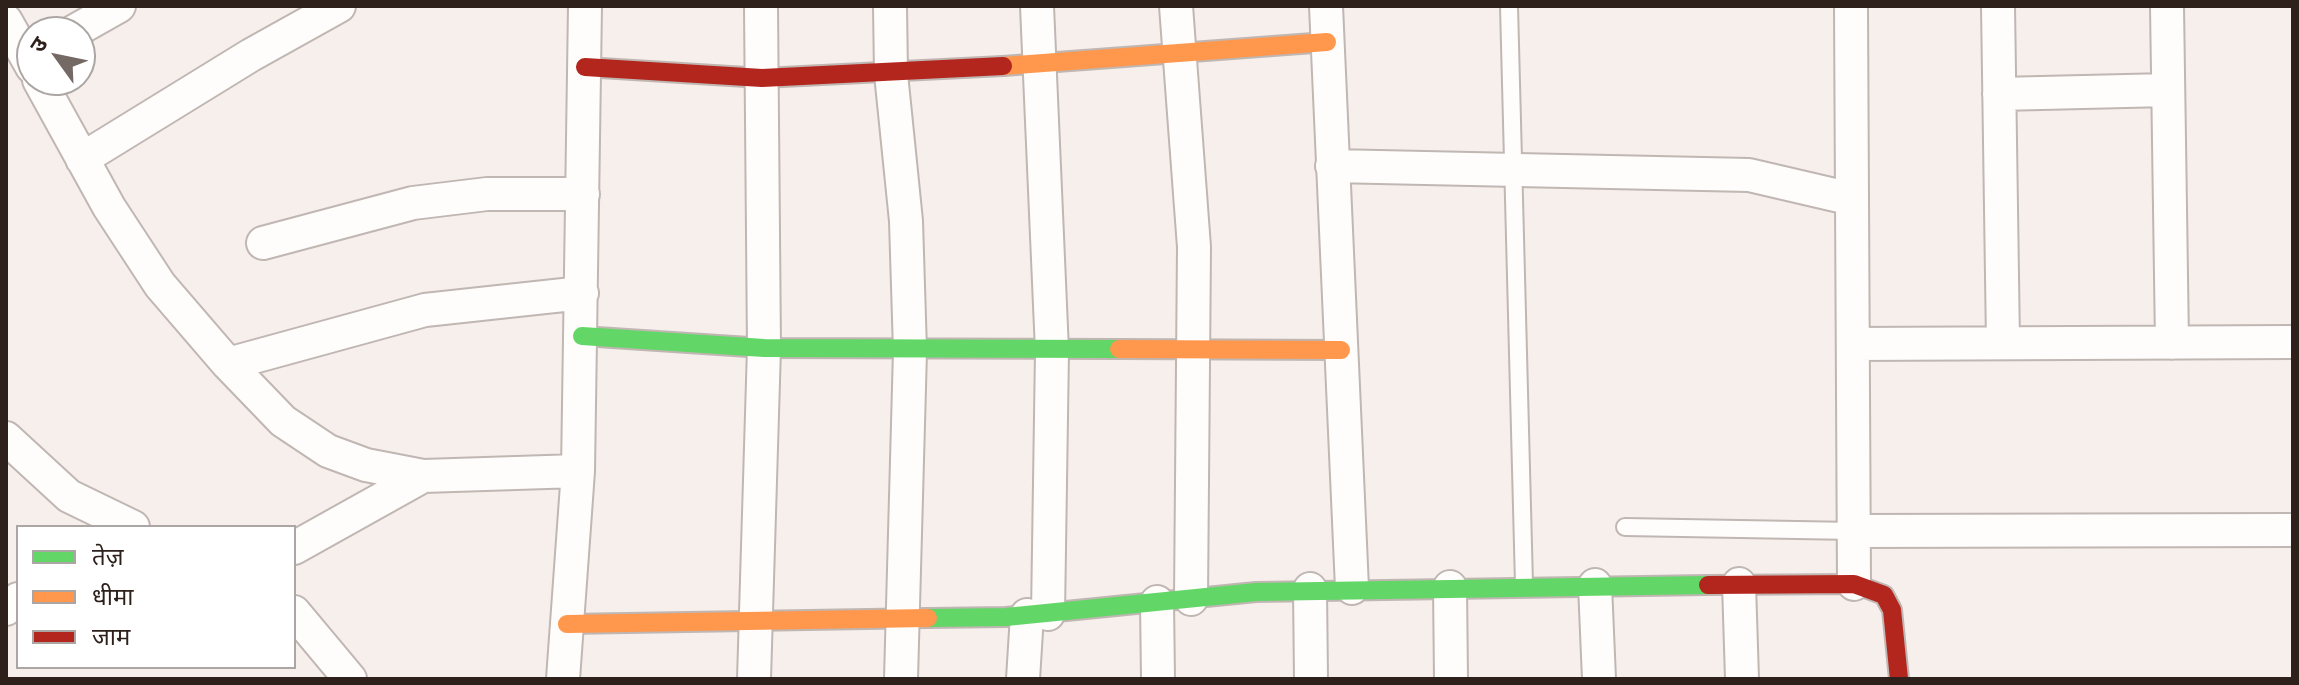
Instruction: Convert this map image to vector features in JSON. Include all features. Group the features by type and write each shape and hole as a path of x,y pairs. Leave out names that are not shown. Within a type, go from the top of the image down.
{"street":[{"path":"96,19 119,6"},
{"path":"82,159 251,55 339,6"},
{"path":"563,679 578,471 585,6"},
{"path":"754,679 753,622 764,348 761,6"},
{"path":"890,6 891,74 906,221 910,351 901,679"},
{"path":"1023,679 1037,614 1052,351 1037,6"},
{"path":"1176,6 1192,219 1195,350 1191,599"},
{"path":"1326,6 1352,588"},
{"path":"1851,6 1854,584"},
{"path":"1998,6 2003,343"},
{"path":"2167,6 2172,343"},
{"path":"585,67 762,78 891,74 1327,42"},
{"path":"1999,94 2168,90"},
{"path":"49,96 82,159 160,285 228,364 283,421 328,451 366,465 423,476 578,471"},
{"path":"1332,166 1749,175 1852,199"},
{"path":"263,243 413,203 487,194 583,194"},
{"path":"228,364 425,310 582,293"},
{"path":"582,336 764,348 910,351 1341,350"},
{"path":"1853,344 2293,342"},
{"path":"6,438 91,519 122,525"},
{"path":"296,547 423,476"},
{"path":"1854,531 2293,530"},
{"path":"1739,584 1742,679"},
{"path":"567,624 1037,614 1310,589 1854,584 1884,595 1892,610 1899,679"},
{"path":"1595,585 1599,679"},
{"path":"1450,587 1451,679"},
{"path":"1310,589 1311,679"},
{"path":"1157,602 1158,679"},
{"path":"296,614 350,679"}],"lane":[{"path":"1509,6 1524,586"},
{"path":"1625,527 1854,531"}],"traffic: fast":[{"path":"582,336 764,348 1119,349"},
{"path":"928,618 1006,617 1256,592 1708,585"}],"traffic: slow":[{"path":"1003,66 1327,42"},
{"path":"1119,349 1341,350"},
{"path":"567,624 928,618"}],"traffic: jam":[{"path":"585,67 762,78 1003,66"},
{"path":"1708,585 1854,584 1884,595 1892,610 1899,679"}]}
